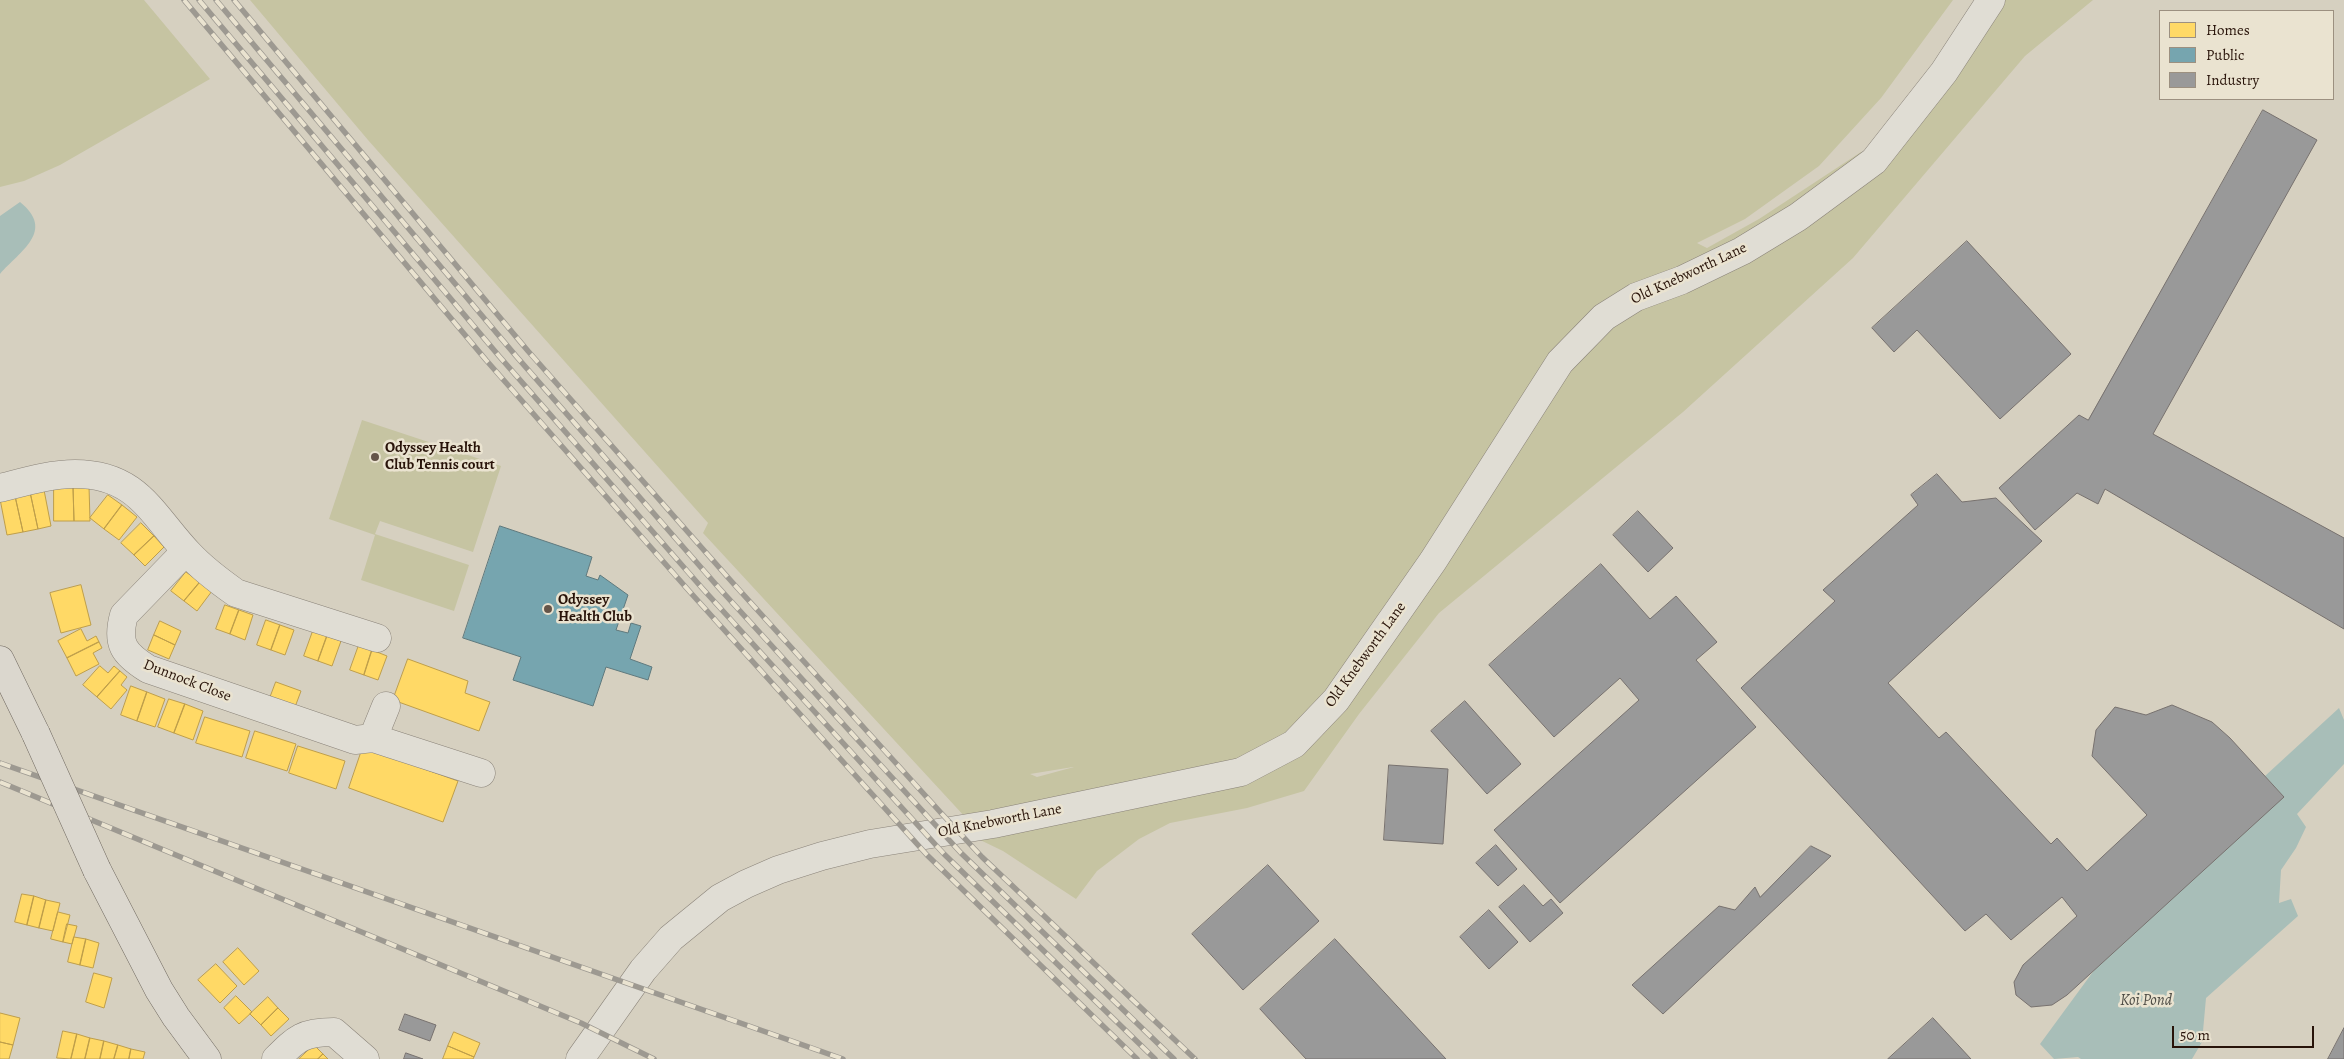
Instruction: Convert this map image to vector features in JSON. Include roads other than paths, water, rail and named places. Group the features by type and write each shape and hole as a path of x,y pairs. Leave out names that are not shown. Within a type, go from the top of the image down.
{"main road":[{"path":"0,660 36,734 97,870 159,990 176,1018 208,1059"}],"street":[{"name":"Old Knebworth Lane","path":"580,1059 643,970 670,938 720,898 746,884 778,870 822,856 870,844 993,824 1241,772 1294,744 1336,700 1433,561 1560,362 1604,317 1636,297 1682,280 1742,251 1798,217 1874,161 1944,72 1992,0"},
{"path":"0,488 75,474 113,479 142,498 186,551 218,581 236,593 377,638"},
{"name":"Dunnock Close","path":"186,551 124,615 121,640 126,653 148,669 212,692 355,740 373,738 481,773"},
{"path":"373,738 386,706"},
{"path":"276,1059 297,1038 312,1032 334,1032 365,1059"}],"water":[{"path":"20,202 30,212 35,222 35,231 25,249 0,274 0,216"},
{"name":"Koi Pond","path":"2339,708 2344,720 2344,764 2297,814 2306,827 2296,848 2281,870 2279,903 2291,899 2298,916 2206,998 2202,1042 2192,1059 2081,1059 2078,1057 2054,1059 2040,1044 2095,969 2283,796 2265,776"}],"railway":[{"path":"184,0 486,360 690,592 927,855 1137,1059"},
{"path":"199,0 499,356 702,588 944,854 1155,1059"},
{"path":"216,0 516,356 719,588 961,853 1174,1059"},
{"path":"234,0 528,351 732,582 942,814 982,857 1195,1059"},
{"path":"0,763 843,1059"},
{"path":"0,782 581,1023 654,1059"}],"place":[{"name":"Odyssey Health Club Tennis court","path":"375,457"},
{"name":"Odyssey Health Club","path":"548,609"}]}
